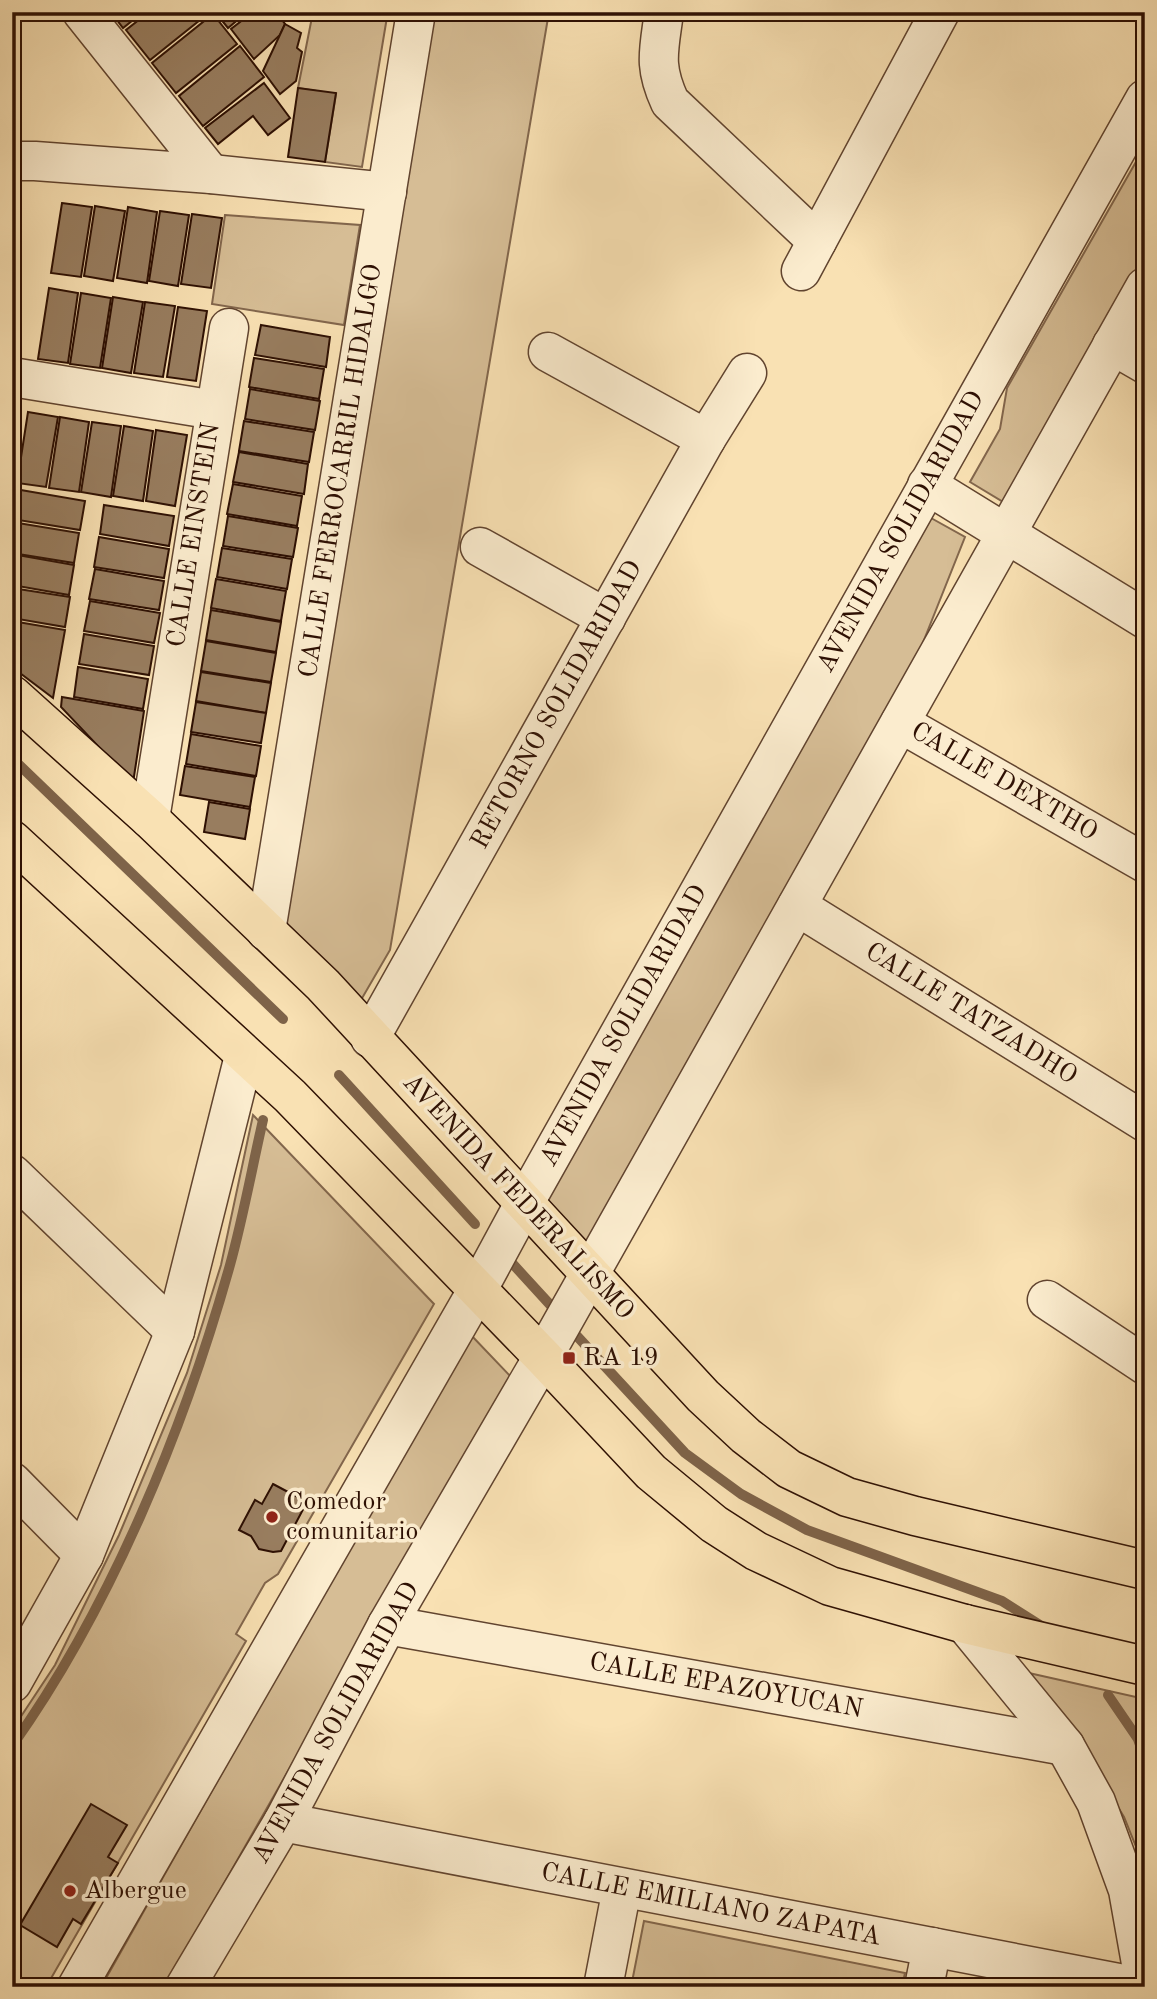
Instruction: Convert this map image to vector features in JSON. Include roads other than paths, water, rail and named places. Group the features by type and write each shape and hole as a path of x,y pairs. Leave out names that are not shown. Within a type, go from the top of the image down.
{"main road":[{"name":"AVENIDA FEDERALISMO","path":"12,695 150,819 323,985 703,1396 746,1436 789,1469 858,1500 1145,1570"},
{"path":"12,840 290,1096 651,1472 714,1524 756,1551 830,1587 965,1624 1145,1666"}],"street":[{"path":"82,12 211,174"},
{"name":"CALLE FERROCARRIL HIDALGO","path":"266,931 416,12"},
{"path":"664,12 657,64 670,102 809,256 940,12"},
{"name":"AVENIDA SOLIDARIDAD","path":"76,1987 478,1289 1145,99"},
{"path":"12,162 35,161 211,174 387,192"},
{"name":"AVENIDA SOLIDARIDAD","path":"186,1987 283,1822 387,1625 543,1357 1145,287"},
{"path":"215,410 229,328"},
{"path":"1112,345 1145,364"},
{"path":"548,352 706,439"},
{"name":"RETORNO SOLIDARIDAD","path":"370,1038 706,439 747,373"},
{"name":"CALLE EINSTEIN","path":"12,377 215,410 150,819"},
{"path":"927,485 1145,619"},
{"path":"480,547 606,618"},
{"name":"CALLE DEXTHO","path":"900,723 1145,863"},
{"name":"CALLE TATZADHO","path":"797,906 1145,1122"},
{"path":"12,1683 84,1555 175,1331 244,1056"},
{"path":"12,1174 175,1331"},
{"path":"1047,1300 1145,1364"},
{"path":"12,1482 84,1555"},
{"path":"965,1624 1065,1746 1096,1802 1128,1891 1145,1986"},
{"name":"CALLE EPAZOYUCAN","path":"387,1625 1065,1746"},
{"name":"CALLE EMILIANO ZAPATA","path":"283,1822 1139,1987"},
{"path":"603,1987 622,1888"},
{"path":"924,1987 932,1947"}],"waterway":[{"path":"12,758 283,1019"},
{"path":"339,1075 475,1224"},
{"path":"12,1746 81,1635 141,1515 167,1453 230,1265 263,1120"},
{"path":"511,1262 554,1309"},
{"path":"576,1335 685,1453 741,1494 807,1530 1002,1601 1043,1627"},
{"path":"1108,1695 1138,1739 1145,1759"}],"place":[{"name":"RA 19","path":"569,1358"},
{"name":"Comedor comunitario","path":"272,1517"},
{"name":"Albergue","path":"70,1891"}]}
